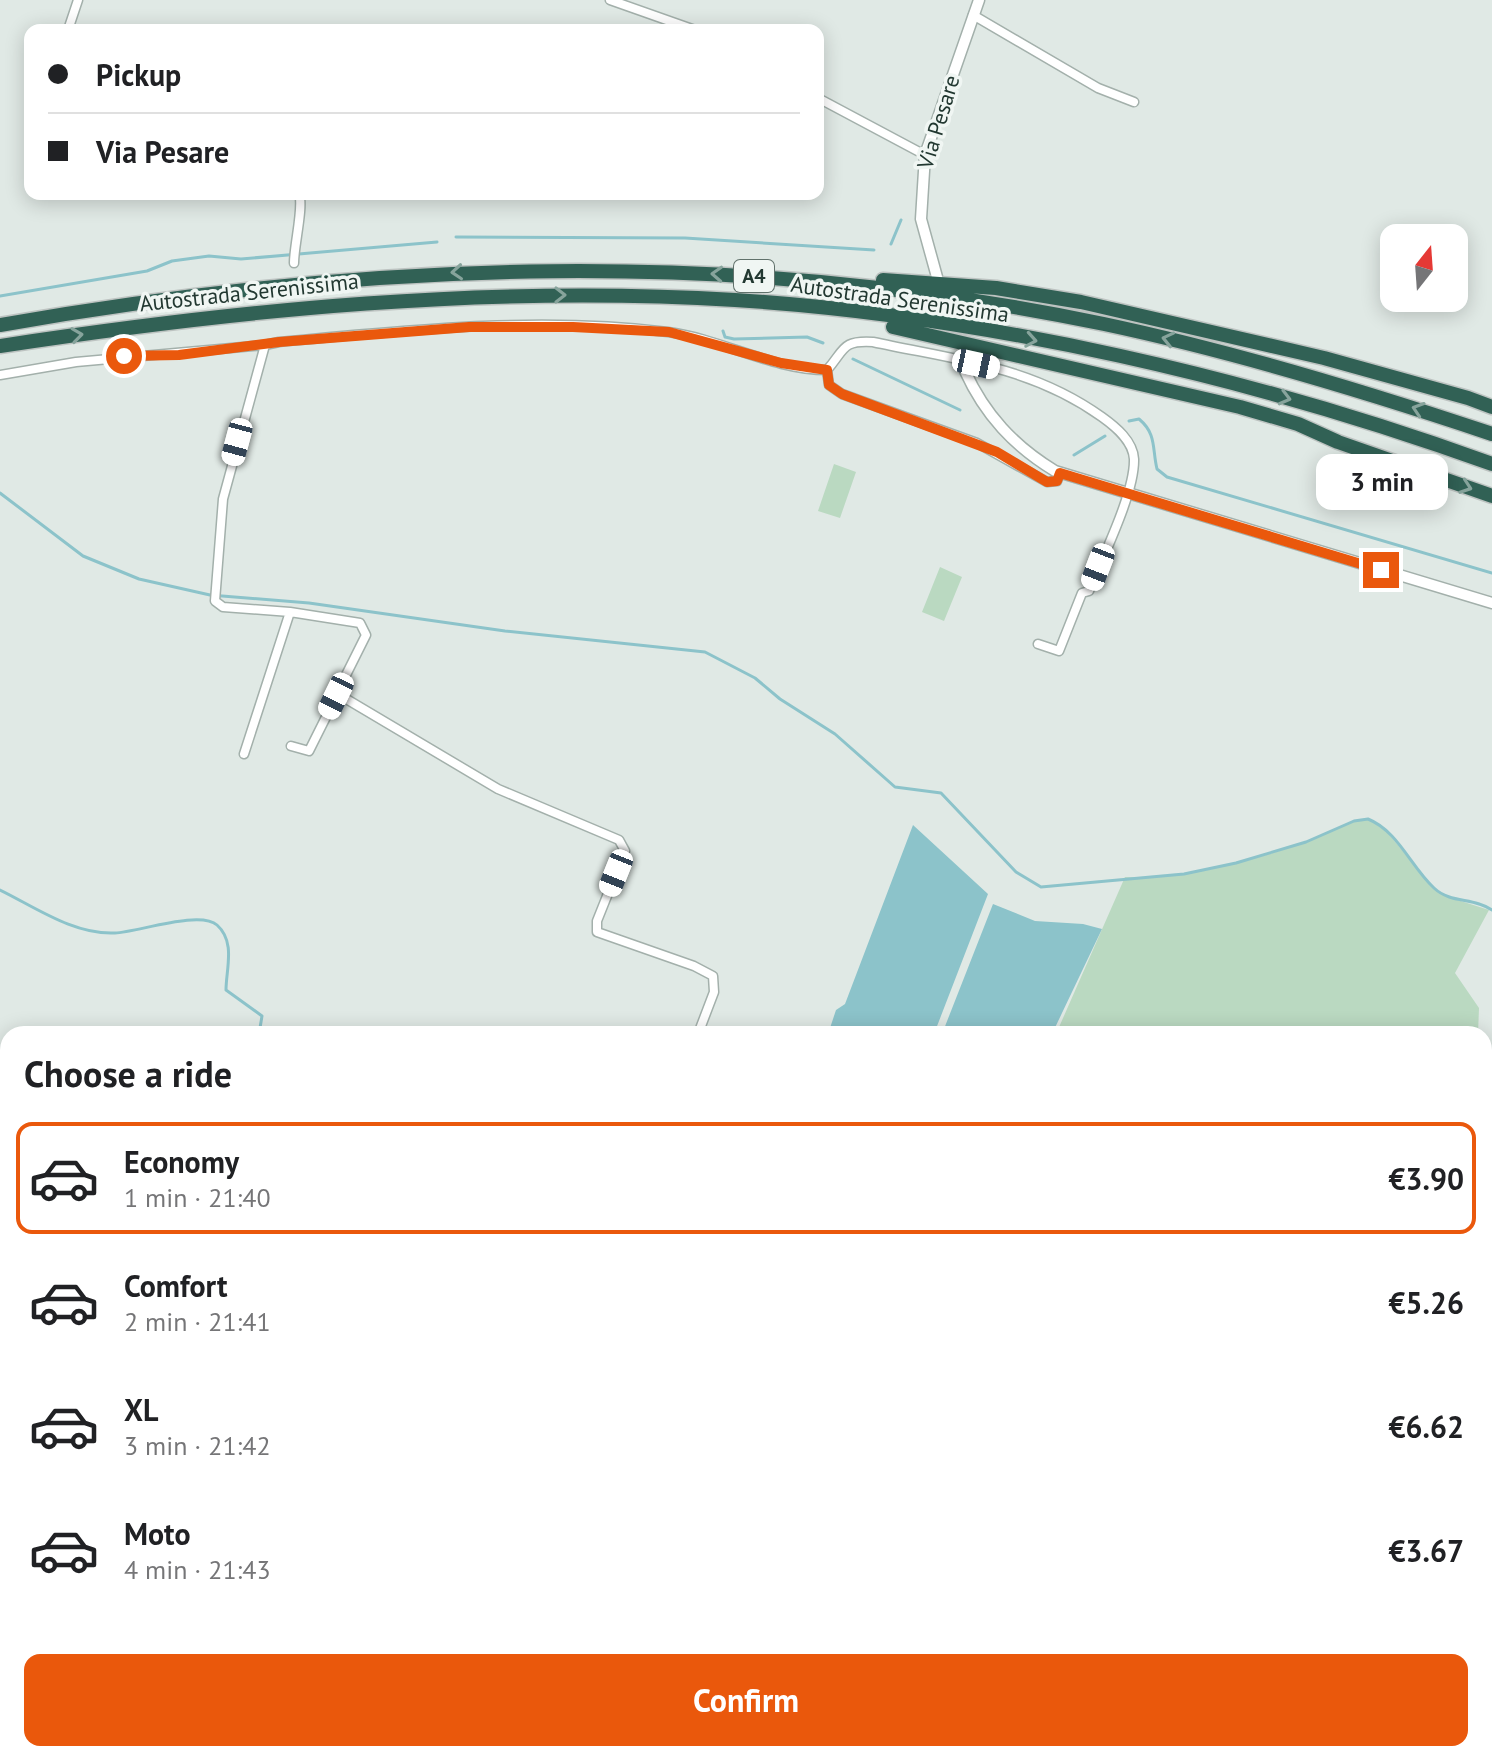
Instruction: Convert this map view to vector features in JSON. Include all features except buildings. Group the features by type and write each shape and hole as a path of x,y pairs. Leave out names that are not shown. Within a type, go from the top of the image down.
{"highway":[{"name":"Autostrada Serenissima","path":"0,325 189,296 484,270 651,270 752,276 900,291 1103,324 1319,378 1492,434"},
{"path":"752,276 790,272 996,288 1081,302 1324,358 1492,407"},
{"name":"Autostrada Serenissima","path":"0,346 257,311 386,300 594,295 788,305 980,330 1094,351 1310,404 1492,464"},
{"path":"788,305 812,316 931,335 1240,407 1298,424 1338,442 1492,496"}],"street":[{"path":"70,24 78,0"},
{"path":"610,0 678,24"},
{"name":"Via Pesare","path":"937,277 921,219 925,155 979,0"},
{"path":"973,15 1098,88 1134,102"},
{"path":"824,101 925,155"},
{"path":"294,260 300,200"},
{"path":"0,375 112,358 179,355 279,342 469,327 611,328 669,332 781,363 827,370"},
{"path":"1038,644 1059,651 1082,593 1089,591 1126,494 1134,456 1128,441 1112,424 1089,408 1040,381 873,342 857,341 847,344 827,370 829,385 842,394 997,452 1047,482 1057,481 1060,473"},
{"path":"265,345 223,499 215,593 217,604 345,619 360,623 366,635 309,751 291,746"},
{"path":"965,371 974,390 1008,437 1060,473 1492,603"},
{"path":"244,754 290,612"},
{"path":"342,686 343,697 351,703 418,739 498,789 619,840 625,851 597,921 597,932 713,976 714,992 701,1026"}],"green space":[{"path":"834,464 856,472 840,518 818,511"},
{"path":"940,567 962,577 944,621 922,612"},
{"path":"1368,819 1386,831 1435,889 1445,896 1489,910 1455,973 1479,1008 1478,1026 1060,1026 1125,877 1170,876 1238,863 1311,840 1351,822"}],"water":[{"path":"913,825 988,894 937,1026 831,1026 836,1010 845,1004"},
{"path":"993,904 1035,921 1083,924 1102,929 1056,1026 945,1026"}],"waterway":[{"path":"891,244 901,220"},
{"path":"456,237 685,238 874,250"},
{"path":"0,296 147,271 172,261 209,256 241,259 437,242"},
{"path":"723,331 725,337 734,339 807,337 823,343"},
{"path":"853,359 960,410"},
{"path":"1129,421 1139,419 1149,430 1157,469 1167,477 1492,573"},
{"path":"1074,455 1105,436"},
{"path":"0,493 83,556 139,579 210,595 309,603 505,631 705,652 755,678 780,699 835,734 895,787 941,793 1016,872 1041,887 1184,874 1236,863 1306,842 1354,821 1368,819 1388,832 1434,888 1455,899 1477,903 1492,910"},
{"path":"0,890 55,919 85,930 115,933 197,920 217,925 228,948 226,990 262,1016 260,1026"}],"tunnel":[{"path":"942,294 965,371"}],"route":[{"path":"124,356 179,355 279,342 469,327 592,327 669,332 781,363 827,370 829,385 842,394 977,443 1047,482 1057,481 1060,473 1381,570"}]}
